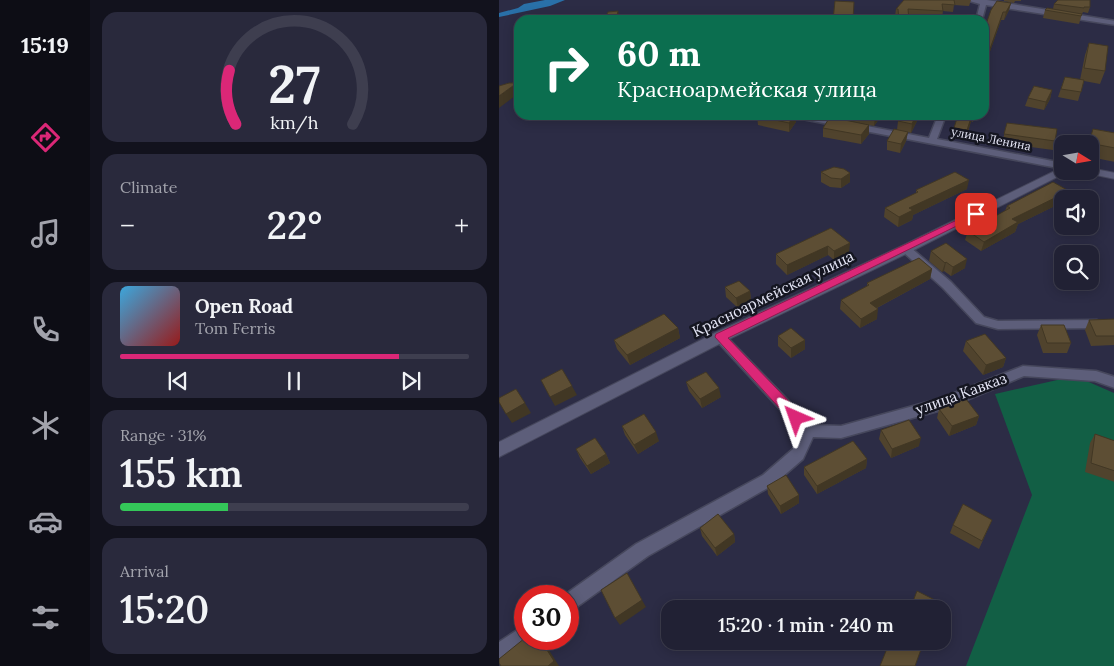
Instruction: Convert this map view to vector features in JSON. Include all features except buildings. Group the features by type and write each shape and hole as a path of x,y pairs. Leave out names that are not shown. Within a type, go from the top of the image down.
{"street":[{"path":"969,0 1114,23"},
{"path":"980,15 983,1"},
{"path":"499,92 514,86"},
{"name":"улица Ленина","path":"824,120 1054,166"},
{"path":"931,140 940,120"},
{"name":"Красноармейская улица","path":"499,450 721,337 906,249 1054,173"},
{"path":"1099,173 1114,176"},
{"path":"906,249 947,285 980,320 999,325 1097,324"},
{"path":"579,595 642,550 768,480 798,454 809,431 721,337"},
{"name":"улица Кавказ","path":"809,431 841,432 945,403 1023,371 1096,376 1114,383"},
{"path":"499,653 514,642"}],"green space":[{"path":"1075,376 1114,393 1114,666 966,666 1032,495 995,394"}],"water":[{"path":"545,0 565,0 550,6 499,17 499,13 518,8 524,4"}],"route":[{"path":"796,418 721,337 976,214"}]}
